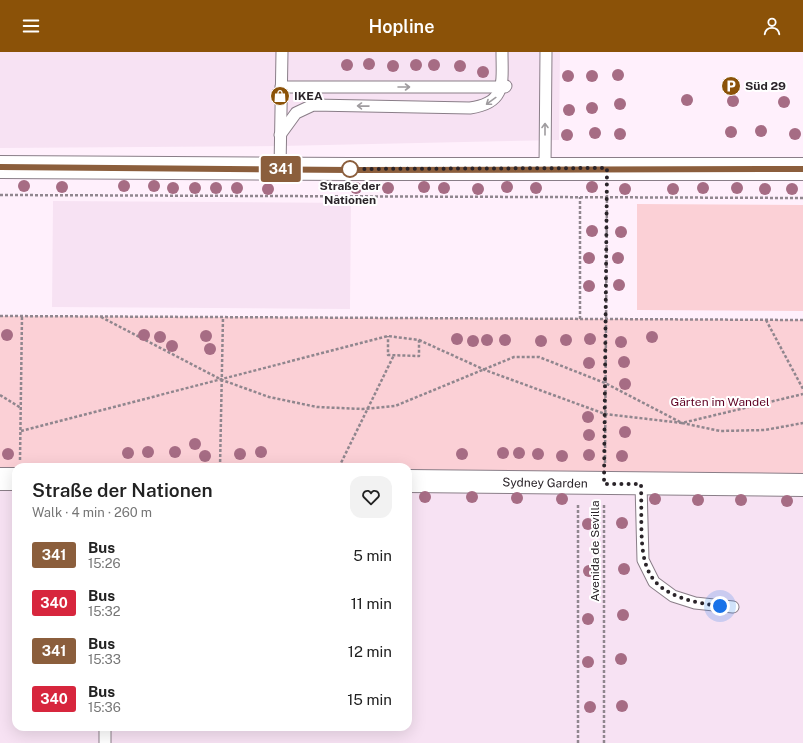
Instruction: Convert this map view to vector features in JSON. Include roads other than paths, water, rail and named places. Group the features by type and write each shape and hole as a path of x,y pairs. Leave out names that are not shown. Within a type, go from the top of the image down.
{"street":[{"path":"0,167 227,167 280,169 803,169"},
{"path":"0,479 12,479"},
{"name":"Sydney Garden","path":"412,481 578,484 803,485"}],"lane":[{"path":"280,169 282,52"},
{"path":"280,135 296,113 313,105 482,107 493,102 498,96 502,80 502,52"},
{"path":"282,87 505,87 509,80 510,52"},
{"path":"545,168 546,52"},
{"path":"641,484 643,560 654,582 674,596 695,603 733,607"},
{"path":"105,743 106,731"}],"place":[{"name":"Süd 29","path":"731,86"},
{"name":"IKEA","path":"280,96"},
{"name":"Straße der Nationen","path":"350,169"}],"park label":[{"name":"Gärten im Wandel","path":"720,402"}]}
